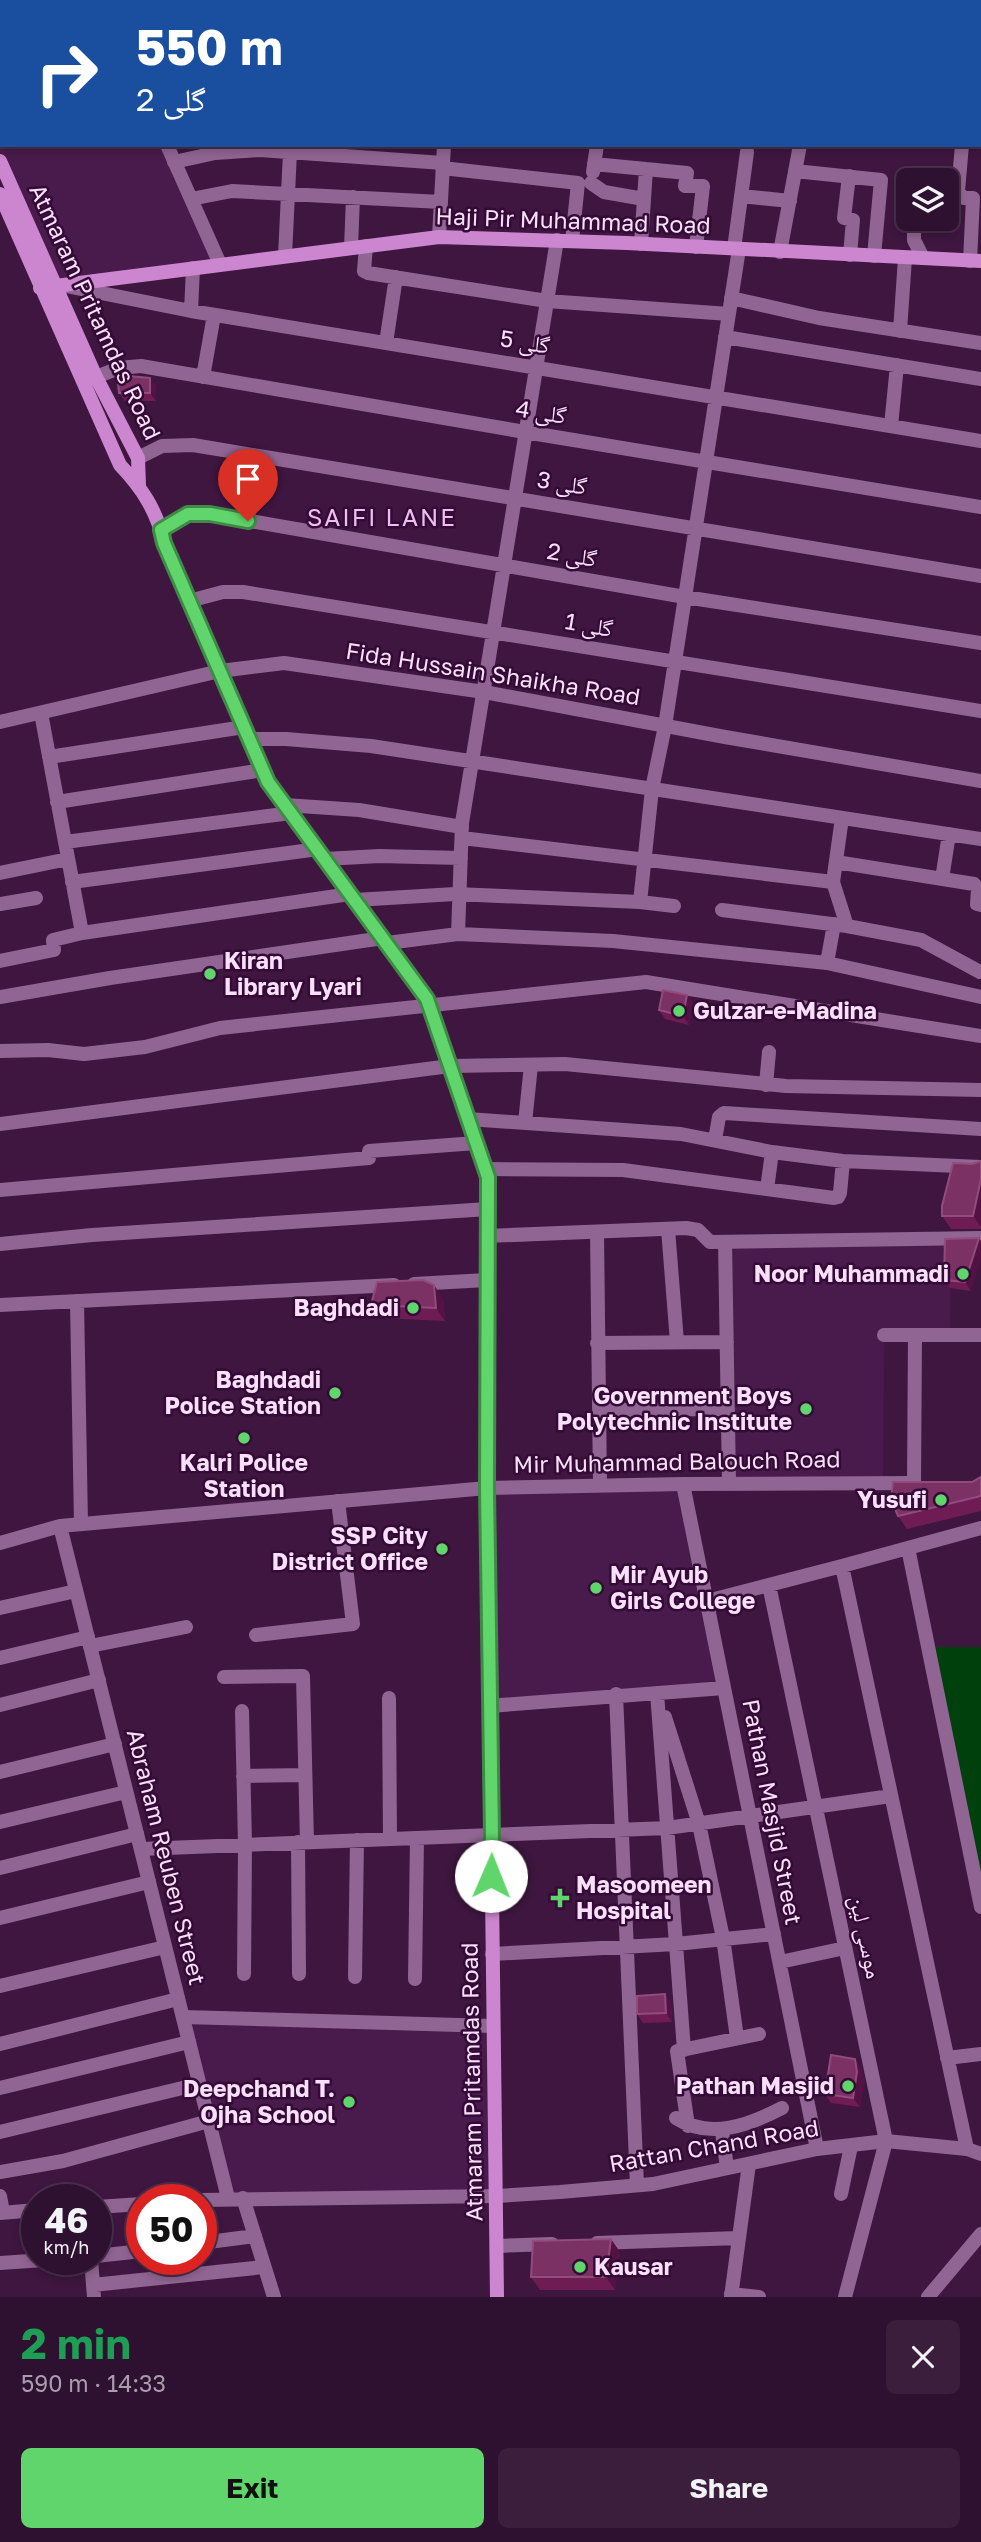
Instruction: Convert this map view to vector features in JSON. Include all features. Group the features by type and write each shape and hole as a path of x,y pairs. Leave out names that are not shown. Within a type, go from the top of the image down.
{"main road":[{"name":"Atmaram Pritamdas Road","path":"0,161 52,286 120,465 139,485 154,510 164,543 268,782 429,1005 488,1177 487,1488 492,1836 490,1849 498,2196 497,2297"},
{"name":"Atmaram Pritamdas Road","path":"0,194 52,286 138,458 139,485"},
{"name":"Haji Pir Muhammad Road","path":"52,286 439,237 557,240 976,261"}],"street":[{"path":"168,147 220,264"},
{"path":"439,237 443,147"},
{"path":"572,241 584,183 594,164 597,147"},
{"path":"780,252 800,147"},
{"path":"962,147 958,191 963,198 973,198 976,261"},
{"path":"174,162 215,153 260,150 290,152 584,183 604,192 643,199"},
{"path":"285,256 290,152"},
{"path":"640,902 653,789 732,298 747,152"},
{"path":"594,164 687,173 685,186 704,186 696,247"},
{"path":"641,244 646,169"},
{"path":"795,171 881,180 874,256"},
{"path":"849,176 844,218 853,220 850,255"},
{"path":"191,199 232,191 441,202"},
{"path":"741,196 790,201"},
{"path":"351,248 353,197"},
{"path":"914,231 914,240 923,258"},
{"path":"458,934 462,833 557,240"},
{"path":"366,246 364,271 396,277 547,301 729,314"},
{"path":"900,331 905,258"},
{"path":"191,311 193,268"},
{"path":"386,343 396,277"},
{"name":"گلی 5","path":"52,286 981,441"},
{"path":"732,298 788,312 981,343"},
{"path":"203,377 214,315"},
{"path":"725,337 981,379"},
{"path":"891,426 897,365"},
{"name":"گلی 4","path":"96,376 119,368 141,366 981,507"},
{"name":"گلی 3","path":"138,458 162,446 194,445 981,576"},
{"path":"248,521 254,455"},
{"name":"گلی 2","path":"161,530 188,514 210,514 685,597 981,643"},
{"name":"گلی 1","path":"189,601 223,592 243,592 981,711"},
{"name":"Fida Hussain Shaikha Road","path":"0,722 219,671 284,663 484,692 981,781"},
{"path":"41,713 82,933"},
{"path":"49,757 247,733 371,746 981,839"},
{"path":"57,802 263,769"},
{"path":"65,842 288,809 331,807 462,833 646,860 833,882"},
{"path":"827,962 840,925 833,882 842,818"},
{"path":"942,879 949,834"},
{"path":"72,881 321,854 461,858"},
{"path":"0,873 68,859"},
{"path":"836,862 977,886 976,904 981,905"},
{"path":"0,961 54,950 53,940 82,933 352,897 459,895 640,902 674,906"},
{"path":"0,904 36,898"},
{"path":"0,997 110,978 385,941 458,934 613,941 827,962 978,996 981,970 920,940 840,925 722,910"},
{"path":"0,1051 47,1050 84,1054 145,1046 220,1028 646,982 981,1035"},
{"path":"766,1084 769,1052"},
{"path":"0,1124 450,1066 565,1064 766,1084 981,1090"},
{"path":"525,1123 531,1065"},
{"path":"715,1140 719,1116 724,1113 981,1129"},
{"path":"468,1119 681,1134 772,1152 843,1161 981,1167"},
{"path":"0,1190 369,1158 369,1151 477,1143"},
{"path":"767,1189 772,1152"},
{"path":"485,1169 623,1170 838,1197 843,1161"},
{"path":"0,1244 92,1235 488,1209"},
{"path":"486,1236 668,1229 698,1230 710,1242 981,1238"},
{"path":"668,1229 677,1342"},
{"path":"597,1232 600,1485"},
{"path":"725,1242 729,1483"},
{"path":"0,1305 486,1280"},
{"path":"77,1301 81,1524"},
{"path":"884,1335 981,1335"},
{"path":"914,1483 915,1335"},
{"path":"597,1343 727,1342"},
{"path":"599,1410 728,1409"},
{"name":"Mir Muhammad Balouch Road","path":"0,1543 60,1526 487,1488 729,1483 932,1483"},
{"name":"Pathan Masjid Street","path":"683,1484 817,2150"},
{"path":"256,1635 353,1624 338,1501"},
{"name":"Abraham Reuben Street","path":"60,1526 209,2121 236,2198 255,2236 274,2297"},
{"path":"707,1601 981,1528"},
{"path":"908,1548 981,1907"},
{"path":"842,1566 967,2149"},
{"name":"موسی لین","path":"769,1585 886,2141 845,2297"},
{"path":"0,1608 76,1591"},
{"path":"0,1658 186,1627"},
{"path":"224,1677 303,1676 305,1775 299,1974"},
{"path":"0,1705 99,1680"},
{"path":"489,1706 724,1688"},
{"path":"657,1693 699,1824 723,1938 737,2038"},
{"path":"657,1693 684,2050"},
{"path":"616,1695 637,2185"},
{"path":"388,1698 390,1839"},
{"path":"242,1711 244,1974"},
{"path":"0,1772 115,1744"},
{"path":"243,1776 305,1775"},
{"path":"0,1822 127,1792"},
{"path":"0,1868 139,1841 245,1844 667,1828 891,1796"},
{"path":"415,1979 417,1838"},
{"path":"355,1977 357,1840"},
{"path":"0,1918 149,1882"},
{"path":"492,1954 627,1948 774,1934"},
{"path":"0,1986 165,1947"},
{"path":"779,1962 845,1948"},
{"path":"0,2044 178,1999"},
{"path":"183,2017 493,2025"},
{"path":"759,2034 677,2051 682,2122 722,2131 782,2108"},
{"path":"0,2088 189,2042"},
{"path":"947,2058 981,2054"},
{"path":"0,2132 199,2084"},
{"path":"0,2172 63,2161 209,2121"},
{"path":"722,2131 727,2168"},
{"name":"Rattan Chand Road","path":"217,2199 498,2196 637,2185 817,2150 886,2141 967,2149 981,2154"},
{"path":"841,2194 851,2146"},
{"path":"749,2164 731,2295 759,2297"},
{"path":"0,2196 2,2213 21,2211"},
{"path":"928,2297 981,2234"},
{"path":"217,2241 255,2236"},
{"path":"497,2246 738,2238"},
{"path":"0,2263 21,2262"},
{"path":"94,2291 264,2267"}],"shaded area":[{"path":"0,147 167,147 220,264 51,289 0,176"},
{"name":"Government Boys Polytechnic Institute","path":"725,1242 951,1246 950,1335 884,1336 883,1483 729,1483"},
{"name":"Mir Ayub Girls College","path":"683,1484 724,1688 489,1706 487,1488"},
{"name":"Deepchand T. Ojha School","path":"183,2017 493,2026 497,2196 228,2198"}],"green space":[{"path":"934,1647 981,1647 981,1896"}],"building":[{"path":"117,375 150,378 150,393 119,393"},
{"path":"663,990 687,995 683,1016 659,1010"},
{"path":"981,1161 981,1179 973,1216 942,1216 953,1163 972,1164"},
{"name":"Noor Muhammadi","path":"979,1238 965,1282 944,1280 945,1239"},
{"path":"423,1280 434,1285 436,1308 371,1305 377,1282"},
{"path":"981,1477 981,1496 898,1516 891,1498 893,1482 972,1482"},
{"path":"665,1994 666,2013 637,2014 637,1996"},
{"path":"831,2055 855,2059 857,2072 853,2098 825,2094"},
{"name":"Kausar","path":"611,2239 606,2277 531,2277 533,2241"}],"place":[{"name":"Kiran Library Lyari","path":"210,974"},
{"name":"Gulzar-e-Madina","path":"679,1011"},
{"name":"Noor Muhammadi","path":"963,1274"},
{"name":"Baghdadi","path":"413,1308"},
{"name":"Baghdadi Police Station","path":"335,1393"},
{"name":"Government Boys Polytechnic Institute","path":"806,1409"},
{"name":"Kalri Police Station","path":"244,1438"},
{"name":"Yusufi","path":"941,1500"},
{"name":"SSP City District Office","path":"442,1549"},
{"name":"Mir Ayub Girls College","path":"596,1588"},
{"name":"Masoomeen Hospital","path":"560,1898"},
{"name":"Pathan Masjid","path":"848,2086"},
{"name":"Deepchand T. Ojha School","path":"349,2102"},
{"name":"Kausar","path":"580,2267"}],"district":[{"name":"SAIFI LANE","path":"382,518"}],"route":[{"path":"248,521 210,514 188,514 161,530 164,543 268,782 427,999 488,1177 487,1488 491,1876"}]}
